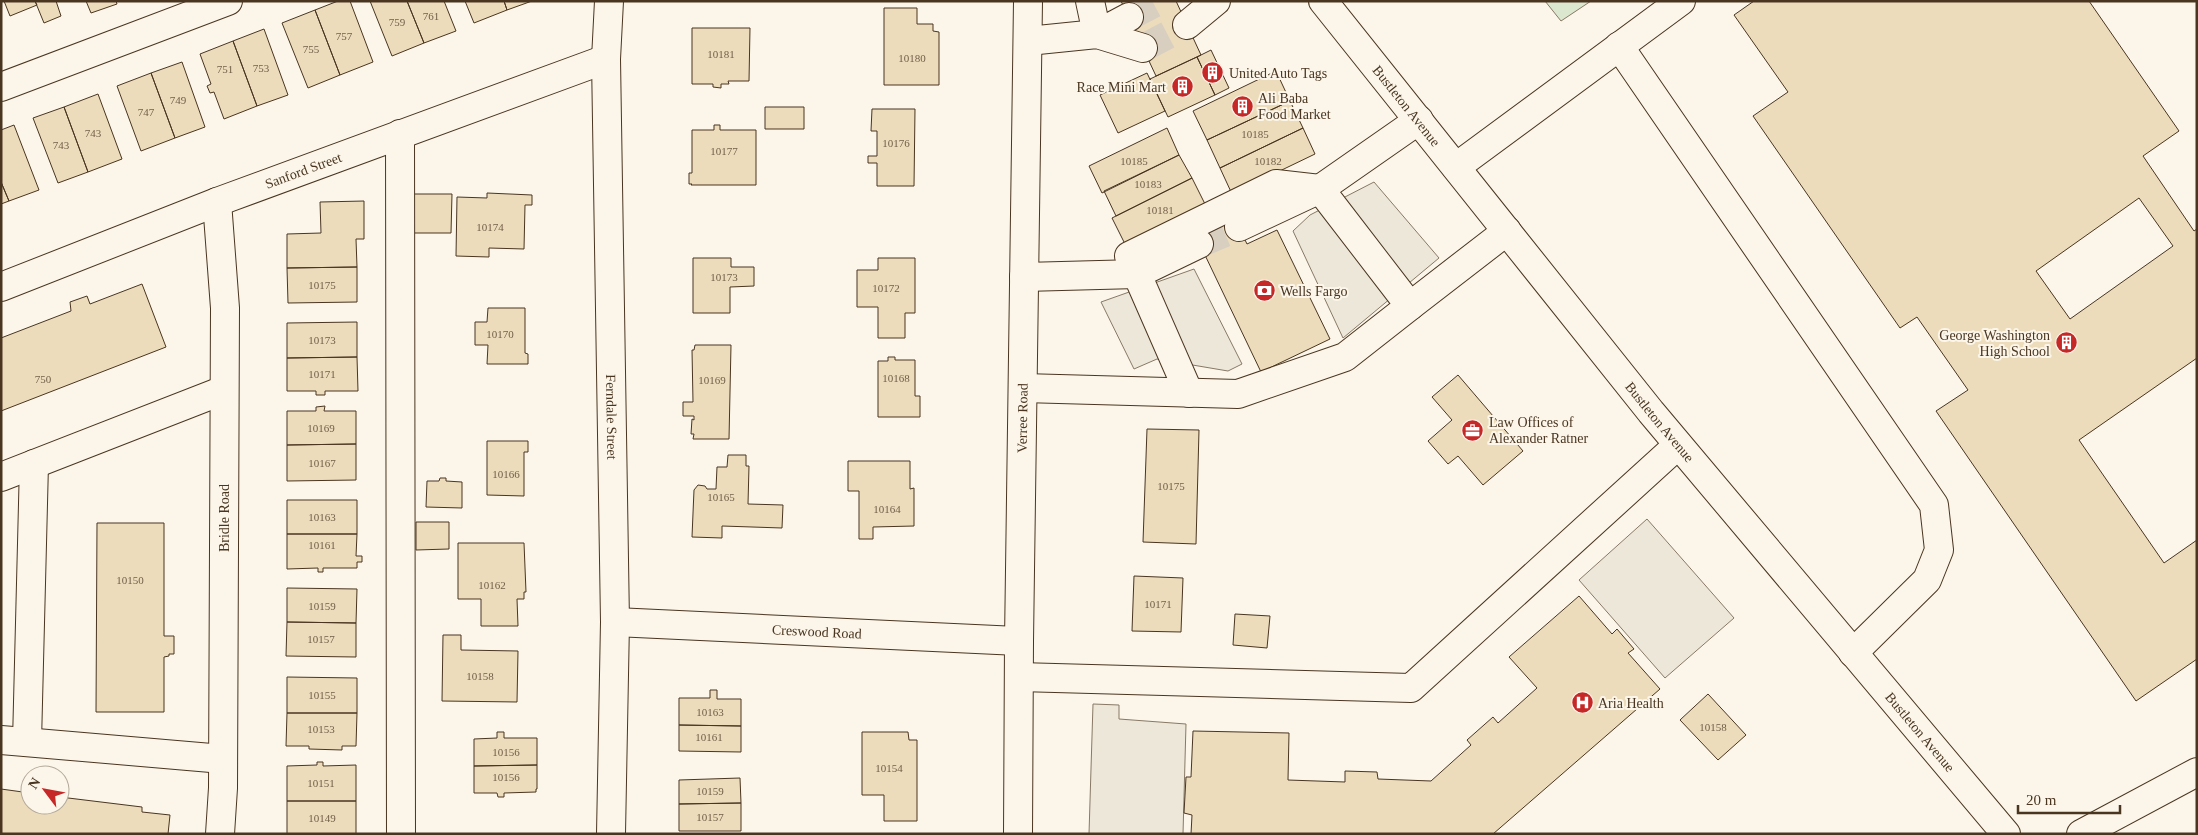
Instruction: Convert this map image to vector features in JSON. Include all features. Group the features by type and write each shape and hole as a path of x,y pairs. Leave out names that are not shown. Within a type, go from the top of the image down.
{"street":[{"path":"1,88 228,1"},
{"name":"Ferndale Street","path":"609,1 606,58 614,622 611,834"},
{"name":"Verree Road","path":"1018,834 1028,1"},
{"path":"1090,1 1098,34"},
{"path":"1187,25 1216,1"},
{"name":"Bustleton Avenue","path":"1323,1 1678,445 2006,834"},
{"path":"1456,167 1681,1"},
{"path":"1098,34 1129,17"},
{"path":"1028,41 1098,34 1143,48"},
{"path":"1619,46 1934,505 1939,550 1928,580 1853,652"},
{"name":"Sanford Street","path":"1,286 216,202 606,58"},
{"path":"1239,227 1320,189 1418,120"},
{"path":"400,134 400,834"},
{"path":"1189,393 1129,256 1276,184 1320,189 1410,306"},
{"name":"Bridle Road","path":"216,202 225,308 223,759 220,834"},
{"path":"1023,388 1238,394 1345,357 1507,231"},
{"path":"1024,277 1137,274 1200,244"},
{"path":"1,477 224,390"},
{"path":"1019,677 1411,688 1678,445"},
{"path":"34,464 14,741 223,759"},
{"name":"Creswood Road","path":"614,622 1019,641"},
{"path":"2080,834 2197,772"}],"green space":[{"path":"1545,1 1591,1 1561,21"}],"shaded area":[{"path":"1374,182 1439,258 1343,338 1293,231 1310,215"},
{"path":"1194,269 1242,364 1228,371 1157,359 1134,369 1101,302"},
{"path":"1647,519 1734,618 1665,678 1579,580"},
{"path":"1093,704 1119,705 1119,719 1186,724 1183,834 1089,834"}],"building":[{"path":"4,1 35,1 37,5 10,16"},
{"path":"35,1 56,1 61,16 44,23"},
{"path":"86,1 116,1 117,4 91,13"},
{"path":"338,1 350,1 373,62 340,75 315,10"},
{"path":"370,1 407,1 424,43 392,56"},
{"path":"407,1 444,1 456,31 424,43"},
{"path":"465,1 504,1 507,10 474,23"},
{"path":"504,1 532,1 507,10"},
{"path":"1121,1 1176,1 1201,55 1156,76"},
{"name":"George Washington High School","path":"1754,1 2089,1 2179,131 2143,156 2194,231 2197,229 2197,358 2079,440 2164,563 2197,540 2197,659 2136,701 1936,411 1968,390 1917,317 1900,328 1753,116 1788,92 1734,15","holes":["2139,198 2173,246 2070,319 2036,271"]},
{"path":"884,8 917,8 917,24 933,24 933,31 939,32 939,85 884,85"},
{"path":"315,10 340,75 308,88 282,23"},
{"path":"692,28 750,28 749,81 728,81 729,84 721,84 721,88 713,87 713,84 692,84"},
{"path":"264,29 288,95 257,106 233,41"},
{"path":"233,41 257,106 224,119 214,92 210,93 207,86 211,84 200,54"},
{"name":"United Auto Tags","path":"1211,50 1229,88 1215,95 1197,57"},
{"name":"Race Mini Mart","path":"1197,57 1215,95 1168,117 1150,79"},
{"path":"182,62 205,127 175,138 151,73"},
{"name":"Ali Baba Food Market","path":"1276,71 1290,101 1207,140 1193,111"},
{"path":"151,73 175,138 141,151 117,86"},
{"path":"1147,73 1165,111 1118,133 1100,95"},
{"path":"98,94 122,159 88,172 64,107"},
{"path":"1290,101 1303,128 1220,168 1207,140"},
{"path":"64,107 88,172 58,183 33,118"},
{"path":"765,107 804,107 804,129 765,129"},
{"path":"872,109 915,109 914,186 877,186 877,163 868,163 868,156 877,156 877,131 871,131"},
{"path":"14,125 39,190 9,201 1,182 1,130"},
{"path":"714,125 720,125 720,130 756,130 756,185 689,184 689,173 692,173 692,130 714,130"},
{"path":"1167,128 1179,155 1102,193 1089,166"},
{"path":"1303,128 1315,154 1232,194 1220,168"},
{"path":"1179,155 1192,178 1116,216 1104,191"},
{"path":"1192,178 1205,204 1125,244 1112,218"},
{"path":"1,182 9,201 1,204"},
{"path":"487,193 532,195 532,205 525,205 524,249 489,248 489,257 456,256 457,197 487,198"},
{"path":"413,194 452,194 451,233 413,233"},
{"path":"364,201 364,239 356,239 357,267 287,268 287,234 321,233 320,202"},
{"name":"Wells Fargo","path":"1230,209 1247,244 1277,230 1330,339 1261,372 1192,228"},
{"path":"693,258 731,258 731,267 754,267 754,286 730,287 730,313 693,313"},
{"path":"878,258 915,258 915,313 905,313 905,338 878,338 878,307 857,307 857,270 878,270"},
{"path":"357,267 357,302 288,303 287,268"},
{"path":"142,284 166,347 1,411 1,338 71,311 70,302 87,296 90,304"},
{"path":"488,308 525,308 525,353 528,354 528,364 487,364 488,345 475,345 475,322 487,322"},
{"path":"357,322 357,357 287,358 287,323"},
{"path":"695,345 731,345 729,439 693,439 694,434 691,434 694,416 683,416 683,402 693,402 692,350 694,350"},
{"path":"357,357 358,391 325,391 325,395 316,395 316,391 287,391 287,358"},
{"path":"888,357 895,357 895,360 915,360 915,396 920,396 920,417 878,417 878,361 888,361"},
{"name":"Law Offices of Alexander Ratner","path":"1458,375 1523,451 1483,485 1458,456 1448,464 1428,441 1452,420 1432,397"},
{"path":"325,406 324,411 356,411 356,444 287,445 287,411 316,411 316,407"},
{"path":"1147,429 1199,430 1196,544 1143,542"},
{"path":"487,441 528,441 528,452 524,452 524,496 487,495"},
{"path":"356,444 356,480 287,481 287,445"},
{"path":"728,455 746,455 746,466 749,466 748,504 783,505 782,528 722,526 722,538 692,537 694,490 698,485 705,486 707,489 716,489 717,467 727,467"},
{"path":"848,461 910,461 910,489 914,488 914,526 873,527 873,539 859,539 859,491 848,491"},
{"path":"440,478 446,478 446,481 462,482 462,508 426,507 427,481 439,481"},
{"path":"287,500 357,500 357,534 287,534"},
{"path":"416,522 449,522 449,549 416,550"},
{"path":"97,523 164,523 164,636 174,636 174,654 164,657 164,712 96,712"},
{"path":"287,534 357,534 356,556 362,556 362,562 357,562 357,568 323,568 323,572 318,572 318,568 287,569"},
{"path":"458,543 524,543 526,592 524,592 524,599 517,599 518,626 481,626 481,599 458,599"},
{"path":"1134,576 1183,578 1181,632 1132,631"},
{"path":"287,588 357,589 356,623 287,622"},
{"name":"Aria Health","path":"1579,596 1612,634 1617,629 1634,649 1628,653 1660,689 1493,834 1191,834 1192,815 1184,813 1186,777 1191,777 1193,731 1289,733 1288,780 1345,782 1345,771 1377,772 1378,779 1431,781 1471,745 1467,740 1493,717 1498,723 1537,688 1509,657"},
{"path":"1235,614 1270,616 1267,648 1233,645"},
{"path":"287,622 356,623 356,657 286,656"},
{"path":"443,635 461,635 461,650 518,651 517,702 442,701"},
{"path":"287,677 357,678 357,713 287,713"},
{"path":"710,690 717,690 717,699 741,699 741,726 679,725 679,698 710,698"},
{"path":"1708,694 1746,735 1718,760 1680,720"},
{"path":"287,713 357,713 356,746 342,746 342,750 309,749 309,746 286,746"},
{"path":"679,725 741,726 741,752 679,751"},
{"path":"497,732 504,732 504,738 537,738 537,765 474,766 474,739 497,738"},
{"path":"862,732 908,732 909,740 917,740 917,821 884,821 884,795 862,795"},
{"path":"317,762 323,762 323,766 356,765 356,801 287,801 287,766 317,765"},
{"path":"537,765 536,792 504,793 504,797 498,797 497,793 474,793 474,766"},
{"path":"740,778 741,803 679,804 679,780"},
{"path":"1,789 20,792 20,815 70,815 70,798 142,807 142,812 170,815 168,834 1,834"},
{"path":"287,801 356,801 356,834 287,834"},
{"path":"741,803 741,831 679,831 679,804"}],"tunnel":[{"path":"1129,17 1159,1"},
{"path":"1143,48 1187,25"},
{"path":"1199,244 1239,227"}],"place":[{"name":"United Auto Tags","path":"1213,73"},
{"name":"Race Mini Mart","path":"1182,87"},
{"name":"Ali Baba Food Market","path":"1242,106"},
{"name":"Wells Fargo","path":"1264,291"},
{"name":"George Washington High School","path":"2066,343"},
{"name":"Law Offices of Alexander Ratner","path":"1473,430"},
{"name":"Aria Health","path":"1582,703"}]}
